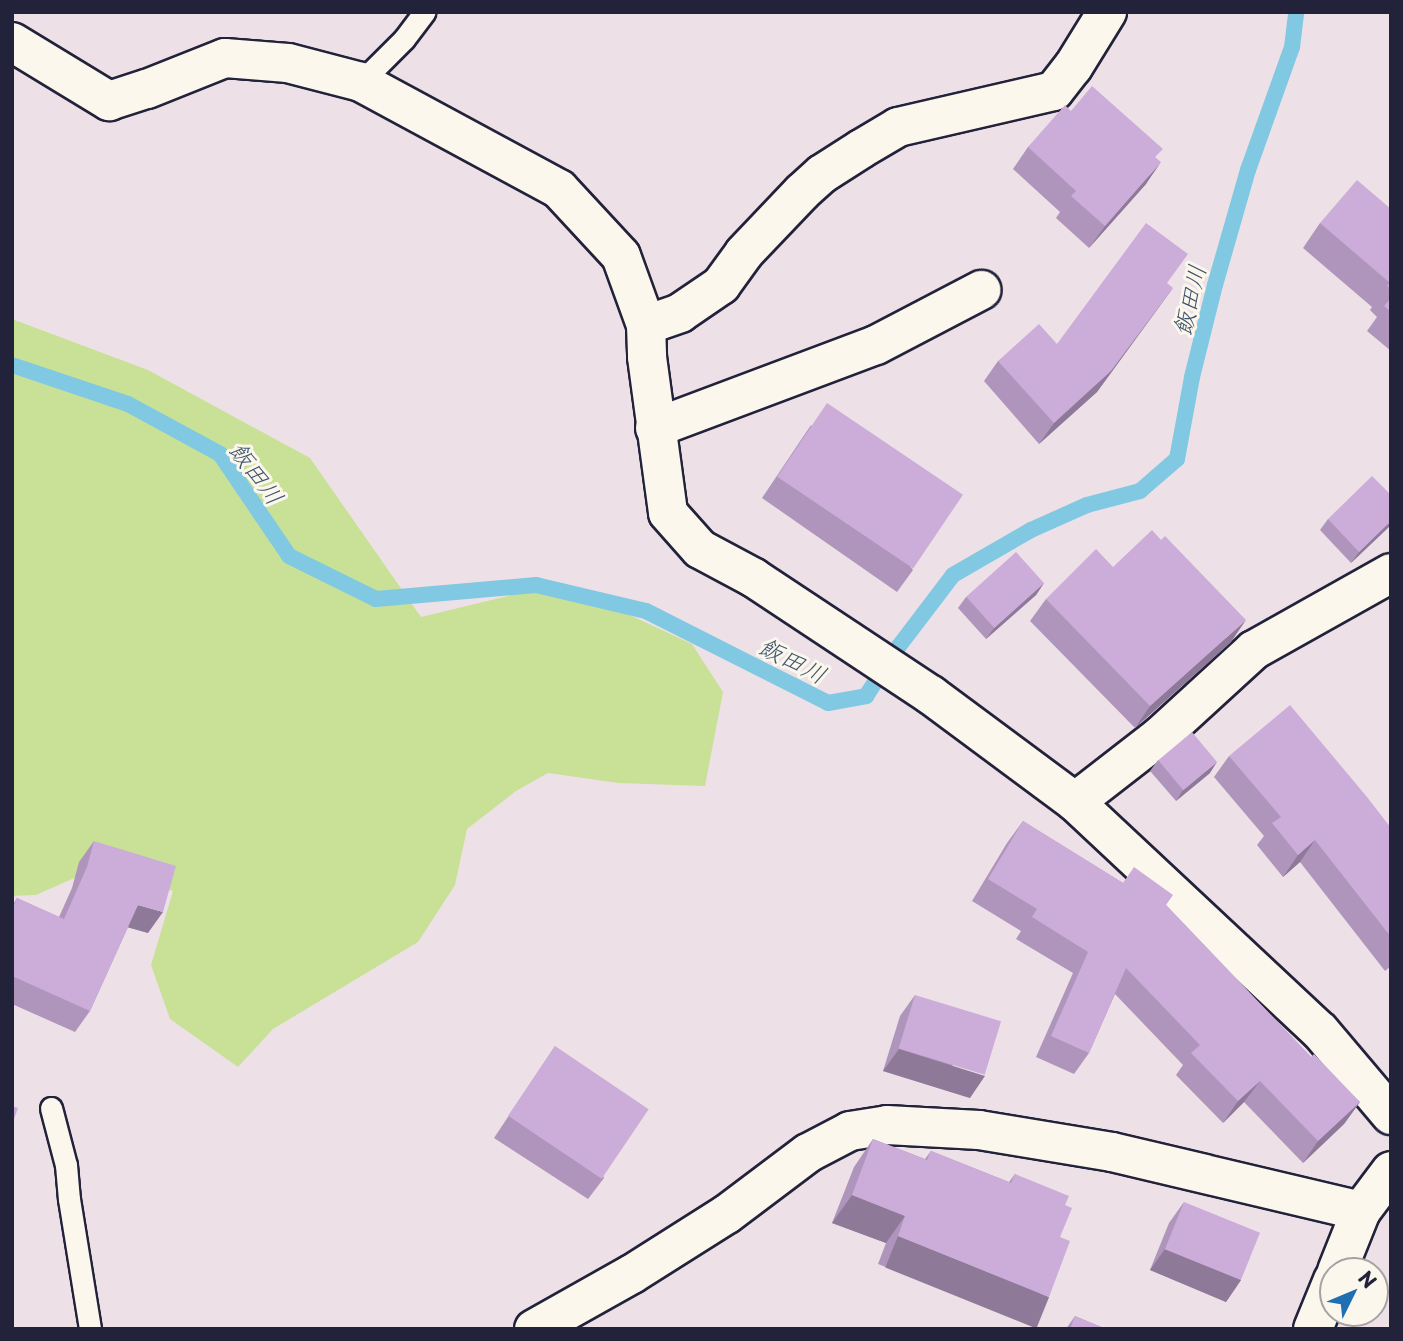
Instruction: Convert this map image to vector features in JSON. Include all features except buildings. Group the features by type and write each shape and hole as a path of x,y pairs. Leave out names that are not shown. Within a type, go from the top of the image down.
{"street":[{"path":"646,325 680,313 721,285 744,253 822,174 898,127 1054,91 1073,67 1107,12"},
{"path":"12,42 109,101 225,58 288,63 361,82 559,189 621,256 646,325 655,428 668,513 700,549 754,578 931,695 1075,802 1320,1031 1391,1115"},
{"path":"655,428 876,345 981,290"},
{"path":"1075,802 1160,736 1254,650 1391,573"},
{"path":"534,1329 727,1214 808,1153 850,1131 887,1125 979,1130 1112,1152 1361,1211"},
{"path":"1343,1257 1361,1211 1391,1171"}],"lane":[{"path":"361,82 404,39 424,12"},
{"path":"51,1108 66,1165 90,1329"}],"green space":[{"path":"12,319 148,370 310,458 421,617 561,583 692,644 723,692 705,786 618,783 548,773 516,791 467,829 455,885 418,942 273,1029 238,1067 170,1019 151,965 173,891 99,867 36,895 12,896"}],"waterway":[{"name":"飯田川","path":"12,365 128,404 220,454 289,556 376,599 536,585 646,611 828,703 866,696 899,646 953,575 1031,530 1087,505 1140,491 1177,459 1192,377 1215,285 1248,170 1292,47 1296,12"}]}
